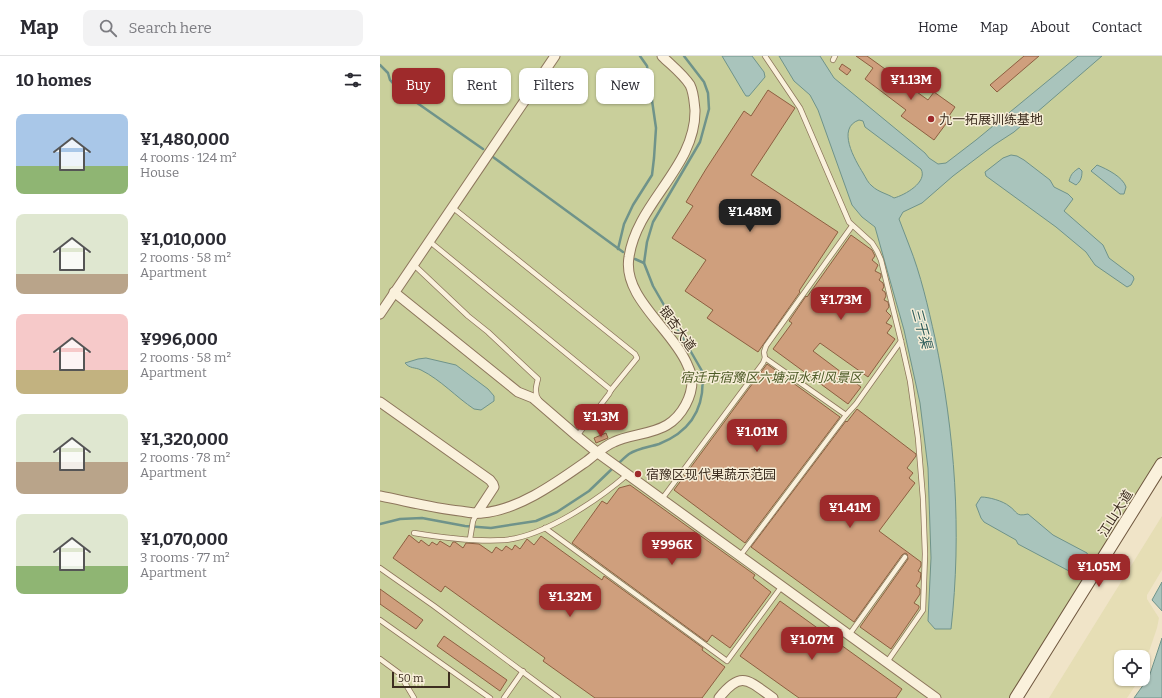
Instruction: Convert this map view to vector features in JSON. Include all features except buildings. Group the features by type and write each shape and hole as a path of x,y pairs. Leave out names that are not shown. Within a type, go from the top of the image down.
{"main road":[{"name":"江山大道","path":"1016,698 1162,464"}],"street":[{"path":"380,314 554,56"},
{"name":"银杏大道","path":"380,496 445,510 477,513 507,509 557,483 600,454 614,442 666,426 681,412 690,395 692,379 684,356 637,295 628,274 628,257 636,233 649,206 665,184 688,147 694,128 693,92 689,84 678,71 662,56"},
{"path":"394,292 518,392 533,398 546,411 624,472 936,698"},
{"path":"380,402 490,480 494,487 477,513"},
{"path":"719,698 733,682 740,680 754,685 773,698"}],"lane":[{"path":"765,56 800,108 849,222 872,243 877,250 881,260 910,381 918,438 924,499 925,580 923,610 887,662"},
{"path":"452,206 635,354 637,358 577,436"},
{"path":"846,415 765,358 764,352 766,346 852,226"},
{"path":"429,240 611,390"},
{"path":"413,264 538,379 536,386 537,397 546,411"},
{"path":"740,556 846,415 856,404 901,341"},
{"path":"662,499 765,358"},
{"path":"414,533 470,539 506,540 531,534 546,528 594,500 624,472"},
{"path":"470,539 473,523 477,513"},
{"path":"546,528 727,661 782,586"},
{"path":"849,635 905,557"},
{"path":"380,568 558,698"},
{"path":"380,620 490,698"},
{"path":"380,659 399,673 414,698"},
{"path":"504,698 523,671"}],"shaded area":[{"path":"1162,516 1162,570 1147,595 1147,599 1159,618 1149,650 1114,650 1114,686 1135,686 1127,698 1049,698"}],"green space":[{"name":"宿迁市宿豫区六塘河水利风景区","path":"380,56 1162,56 1162,455 1010,698 380,698"}],"water":[{"path":"722,56 752,56 764,72 765,77 749,96 746,96"},
{"name":"三干渠","path":"779,56 820,56 834,78 938,164 946,163 976,140 1078,56 1102,56 1014,132 953,176 922,203 903,212 899,219 917,268 927,303 942,374 952,446 955,483 956,556 951,629 935,629 928,621 931,558 928,468 920,403 904,330 875,227 862,217 852,205 818,110 810,95 794,81","holes":["859,120 863,121 865,127 921,169 921,179 909,191 894,198 877,190 868,182 852,153 848,137 852,124"]},
{"path":"1011,155 1017,156 1024,160 1050,180 1054,187 1068,194 1073,199 1064,211 1103,245 1109,258 1133,276 1134,279 1131,285 1127,287 1095,265 1086,252 1056,227 986,176 985,172 1003,158"},
{"path":"1097,165 1110,171 1122,180 1126,187 1124,194 1120,194 1091,171"},
{"path":"1079,168 1082,171 1082,175 1076,185 1069,181 1072,173"},
{"path":"426,358 456,365 488,389 494,396 494,401 481,410 474,409 428,374 405,363"},
{"path":"981,497 1003,502 1021,515 1028,514 1053,535 1087,553 1089,558 1078,572 1069,571 1018,544 1016,540 984,522 976,505"},
{"path":"1162,582 1162,611 1152,600"},
{"path":"1162,638 1162,698 1134,698 1143,686 1150,686 1150,674"}],"waterway":[{"path":"618,249 624,224 633,205 652,175 654,158 656,128 647,66 640,56"},
{"path":"618,464 633,452 659,444 680,432 688,425 694,416 702,396 702,371 653,286 644,263 647,242 653,222 700,142 709,109 708,93 704,82 684,56"},
{"path":"380,65 388,73 390,80 400,91 483,149"},
{"path":"493,157 623,252"},
{"path":"635,259 644,263"},
{"path":"380,524 400,519 422,518 465,526 491,528 536,521 557,512 589,491 614,467"}],"place":[{"name":"九一拓展训练基地","path":"931,119"},
{"name":"宿豫区现代果蔬示范园","path":"638,474"}]}
